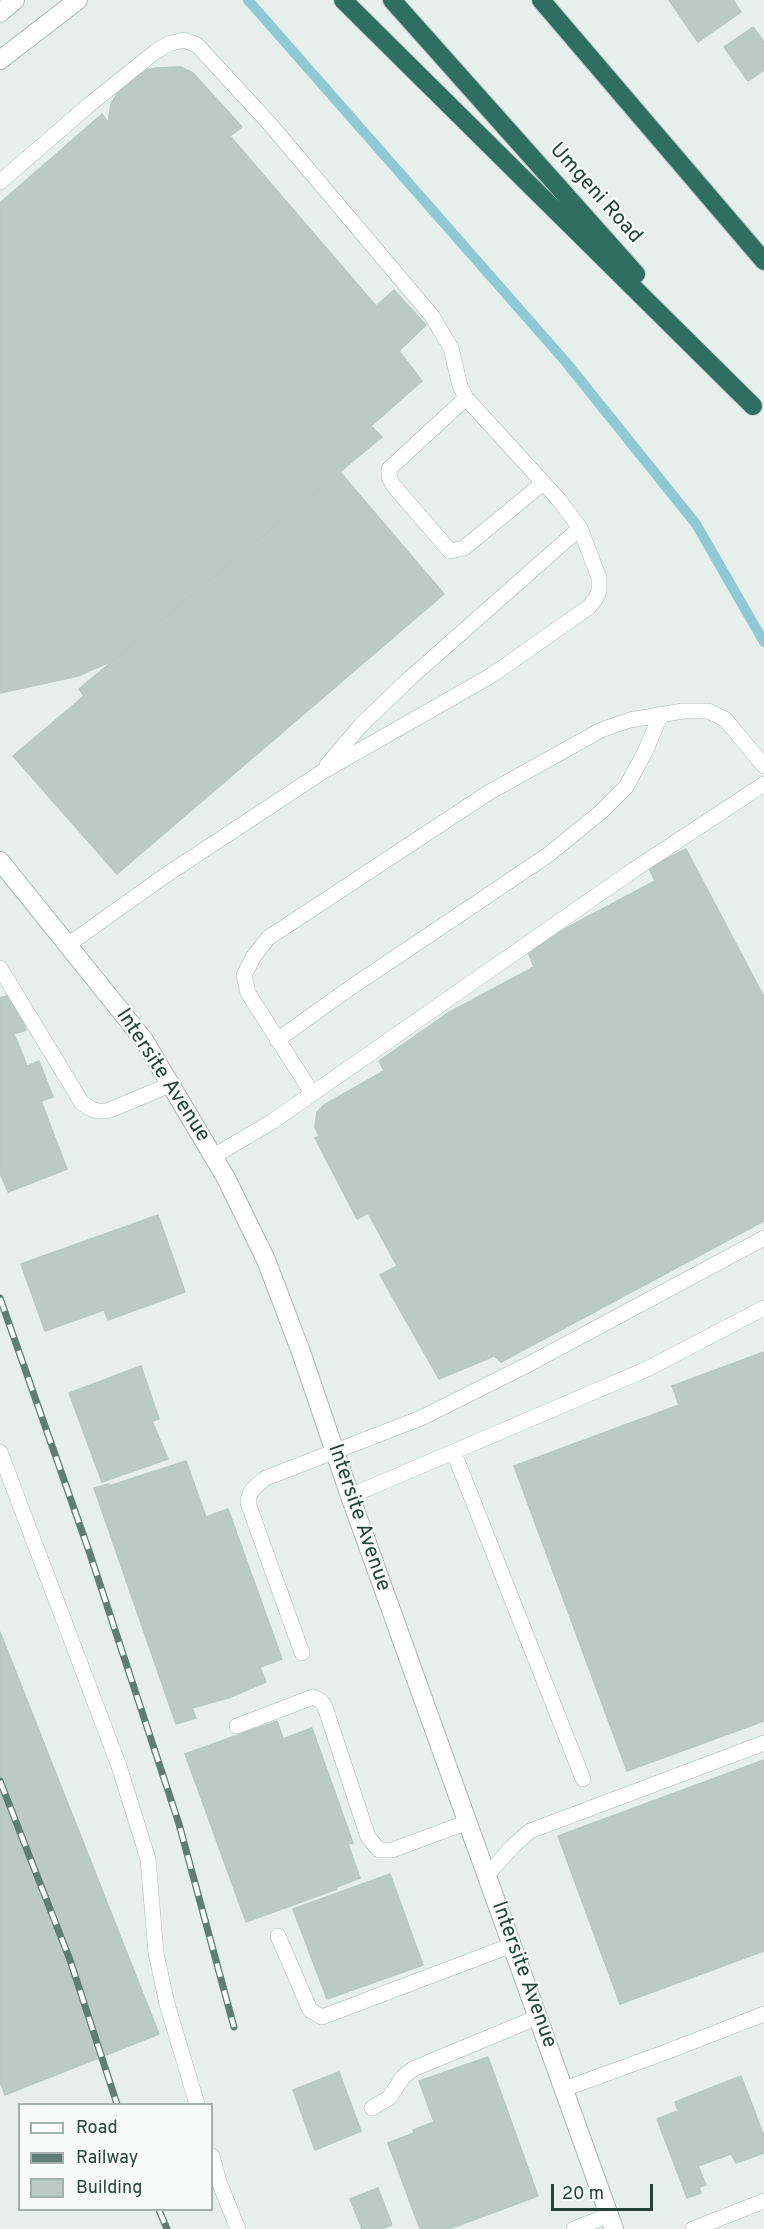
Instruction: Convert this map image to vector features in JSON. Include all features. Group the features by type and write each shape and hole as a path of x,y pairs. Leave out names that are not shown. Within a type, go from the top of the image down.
{"highway":[{"path":"343,0 759,412"},
{"name":"Umgeni Road","path":"392,0 759,412"},
{"path":"541,0 764,261"}],"street":[{"path":"0,13 15,0"},
{"path":"0,60 78,0"},
{"name":"Intersite Avenue","path":"0,861 144,1040 214,1156 266,1260 301,1352 350,1496 611,2222"}],"lane":[{"path":"0,182 89,105 155,52 168,44 184,40 197,45 269,123 432,316 451,348 460,386 466,398 543,483 580,528 599,578 599,591 589,607 492,675 322,772 163,877 69,944"},
{"path":"466,398 388,469 393,485 450,551 464,548 543,483"},
{"path":"322,772 361,724 580,528"},
{"path":"312,1093 248,993 244,975 254,956 268,938 488,793 601,730 630,720 661,714 708,711 725,718 764,766"},
{"path":"278,1041 350,988 548,855 602,811 626,787 645,752 661,714"},
{"path":"214,1156 273,1120 635,869 764,784"},
{"path":"0,968 82,1103 93,1111 110,1110 172,1084"},
{"path":"302,1653 248,1503 254,1488 266,1478 422,1418 764,1238"},
{"path":"350,1496 647,1369 764,1308"},
{"path":"0,1452 119,1766 148,1859 156,1953 167,2004 196,2103"},
{"path":"454,1453 583,1779"},
{"path":"237,1726 313,1697 321,1701 325,1707 368,1837 379,1850 392,1850 468,1821"},
{"path":"487,1875 530,1831 764,1743"},
{"path":"278,1936 310,2010 322,2017 512,1945"},
{"path":"564,2089 764,2014"},
{"path":"372,2108 389,2097 413,2069 538,2017"},
{"path":"213,2160 219,2182 238,2229"},
{"path":"693,2229 729,2222 764,2201"},
{"path":"574,2229 611,2222"}],"building":[{"path":"669,0 733,0 741,12 698,42"},
{"path":"753,27 764,42 764,70 748,81 724,47"},
{"path":"181,67 193,73 242,127 230,136 376,306 394,290 426,325 399,351 422,381 371,426 382,437 112,661 78,676 0,693 0,203 102,114 108,123 111,104 121,88 141,71"},
{"path":"340,472 444,594 117,874 13,756 84,696 79,689"},
{"path":"686,849 764,997 764,1221 501,1362 494,1356 439,1379 380,1275 397,1266 368,1213 357,1219 315,1138 319,1136 315,1127 317,1112 324,1105 384,1071 379,1061 448,1013 534,967 527,949 655,881 649,868"},
{"path":"13,994 26,1030 14,1034 27,1066 39,1061 53,1097 41,1101 67,1169 8,1192 0,1173 0,998"},
{"path":"158,1215 185,1292 108,1320 104,1310 45,1331 21,1264"},
{"path":"764,1352 764,1721 627,1771 514,1466 679,1405 672,1386"},
{"path":"141,1366 159,1419 152,1421 168,1459 102,1482 69,1393"},
{"path":"186,1461 206,1517 228,1509 282,1659 260,1667 266,1682 228,1698 192,1708 196,1718 176,1724 94,1488 109,1484 109,1486"},
{"path":"0,1632 159,2034 5,2095 0,2082"},
{"path":"277,1721 283,1739 312,1728 353,1843 348,1844 360,1878 337,1887 337,1889 246,1922 185,1754"},
{"path":"764,1760 764,1951 620,2004 558,1836"},
{"path":"390,1874 423,1965 327,1999 293,1909"},
{"path":"488,2057 538,2196 449,2229 420,2229 388,2143 434,2122 419,2081"},
{"path":"339,2072 361,2131 315,2150 293,2090"},
{"path":"741,2076 764,2136 764,2153 736,2163 731,2154 698,2166 706,2185 699,2187 701,2193 687,2198 657,2119 678,2111 675,2102"},
{"path":"378,2188 392,2225 380,2229 362,2229 350,2199"}],"waterway":[{"path":"248,0 565,361 696,524 764,642"}],"railway":[{"path":"0,1298 90,1554 179,1824 234,2027"},
{"path":"0,1781 70,1960 117,2103"},
{"path":"159,2211 167,2229"}]}
